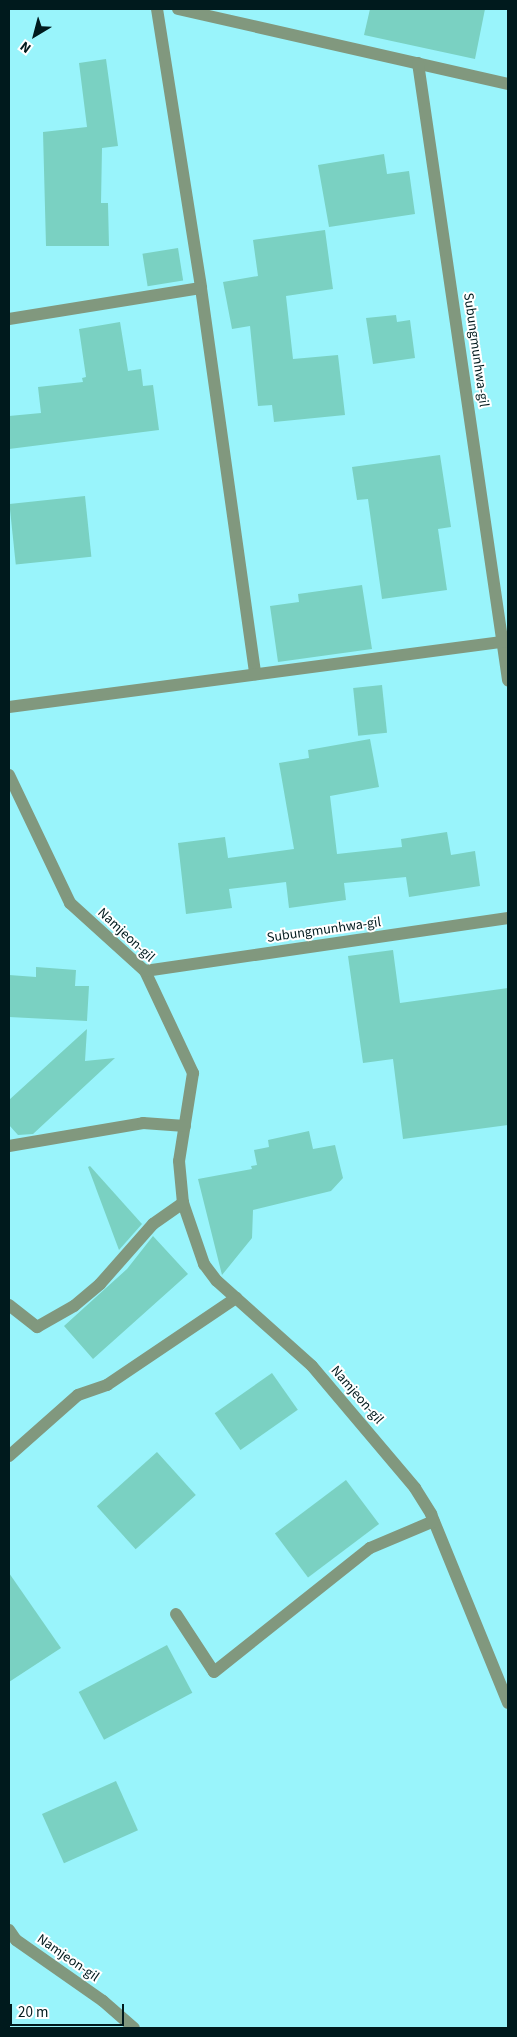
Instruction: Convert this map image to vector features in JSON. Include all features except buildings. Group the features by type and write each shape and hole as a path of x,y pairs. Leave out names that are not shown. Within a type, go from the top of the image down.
{"street":[{"path":"157,9 201,288 255,674"},
{"path":"178,9 508,84"},
{"name":"Subungmunhwa-gil","path":"418,63 506,641 508,680"},
{"path":"9,319 201,288"},
{"path":"9,707 506,641"},
{"name":"Namjeon-gil","path":"9,775 70,903 145,971 192,1073 179,1161 183,1203 204,1264 236,1298 312,1366 415,1488 434,1521 508,1703"},
{"name":"Subungmunhwa-gil","path":"145,971 508,918"},
{"path":"9,1146 156,1121 185,1126"},
{"path":"9,1305 37,1327 74,1306 100,1284 153,1224 183,1203"},
{"path":"9,1456 78,1395 107,1385 236,1298"},
{"path":"176,1614 214,1672 370,1548 434,1521"},
{"name":"Namjeon-gil","path":"9,1930 16,1940 103,2001 134,2028"}]}
